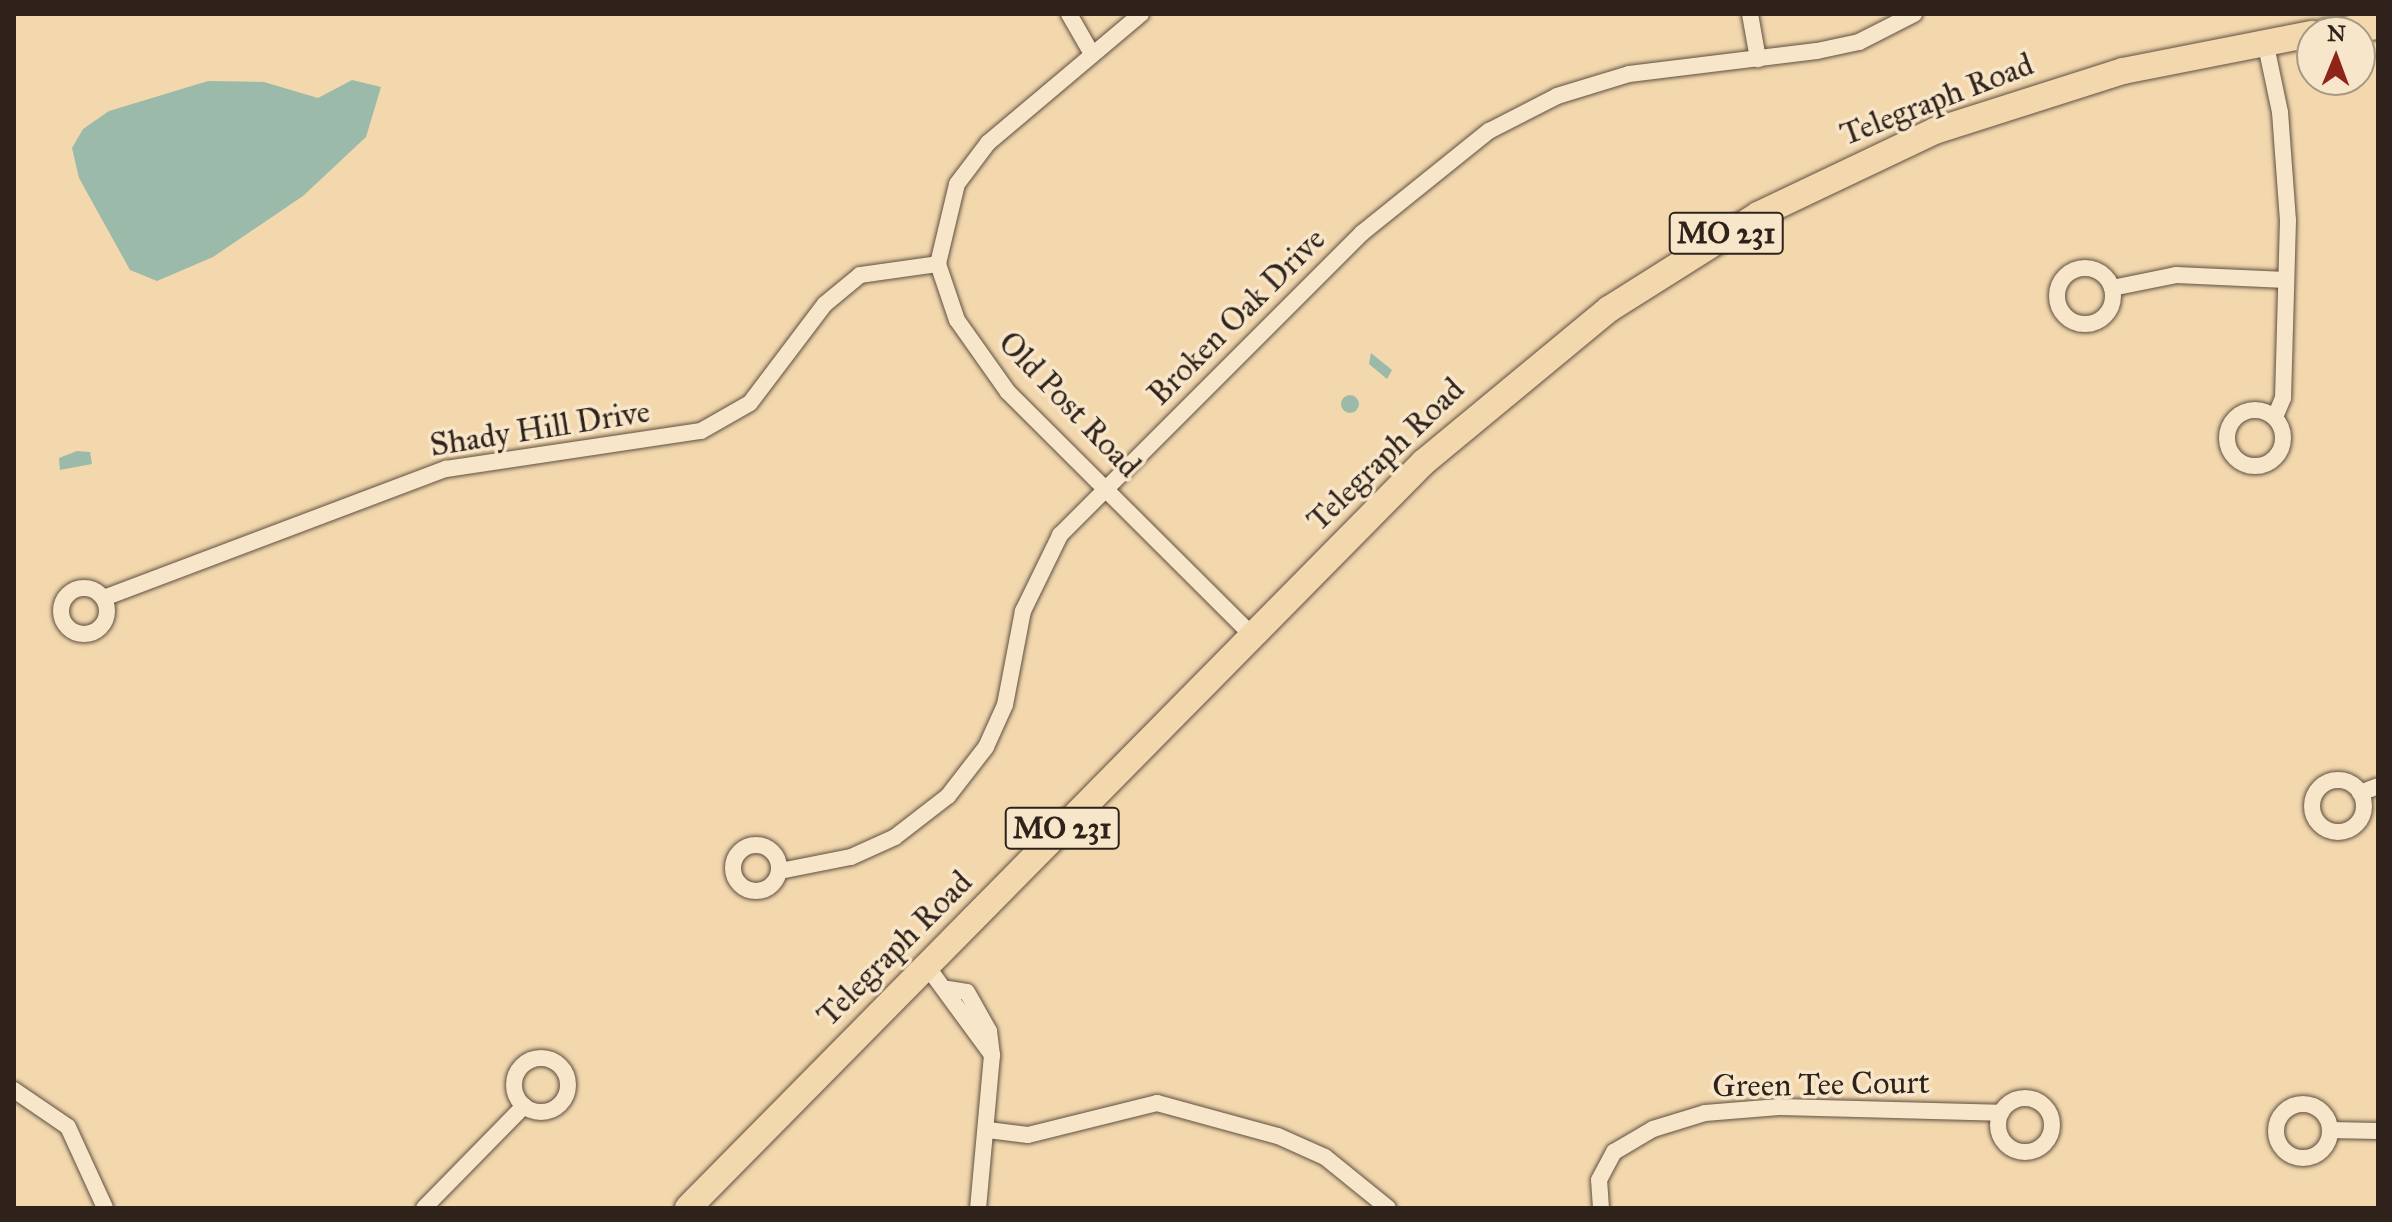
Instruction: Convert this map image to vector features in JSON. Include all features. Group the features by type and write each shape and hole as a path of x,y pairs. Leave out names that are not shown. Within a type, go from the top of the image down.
{"main road":[{"name":"Telegraph Road","path":"688,1208 1252,635 1480,411 1555,349 1708,244 1876,157 1987,112 2123,71 2296,36"}],"street":[{"path":"1069,14 1092,54"},
{"path":"938,264 953,195 980,153 1141,14"},
{"path":"1750,14 1758,59"},
{"name":"Broken Oak Drive","path":"780,871 811,870 895,837 968,773 1005,705 1037,571 1107,484 1362,233 1489,131 1557,96 1629,74 1758,59 1859,42 1914,14"},
{"path":"2265,41 2284,156 2286,280 2283,398 2275,417"},
{"name":"Old Post Road","path":"938,264 979,358 1107,484 1252,635"},
{"name":"Shady Hill Drive","path":"104,598 446,469 701,431 750,403 825,304 860,275 938,264"},
{"path":"2112,288 2176,275 2286,280"},
{"path":"2360,793 2378,786"},
{"path":"926,965 948,989 953,1009 992,1055 988,1130 978,1208"},
{"path":"14,1090 68,1127 105,1208"},
{"path":"988,1130 1028,1135 1157,1103 1325,1157 1388,1208"},
{"path":"424,1208 524,1106"},
{"name":"Green Tee Court","path":"1601,1208 1599,1180 1614,1152 1653,1129 1705,1113 1779,1107 2001,1113"},
{"path":"2330,1130 2378,1131"}],"shaded area":[{"path":"352,80 381,87 366,137 303,196 213,257 157,281 130,270 79,178 72,148 83,129 109,111 208,81 264,82 318,98"},
{"path":"1371,353 1392,370 1387,379 1369,364"},
{"path":"1346,395 1354,395 1359,404 1357,411 1346,413 1341,408 1341,400"},
{"path":"77,451 90,452 92,464 60,470 59,458"}]}
